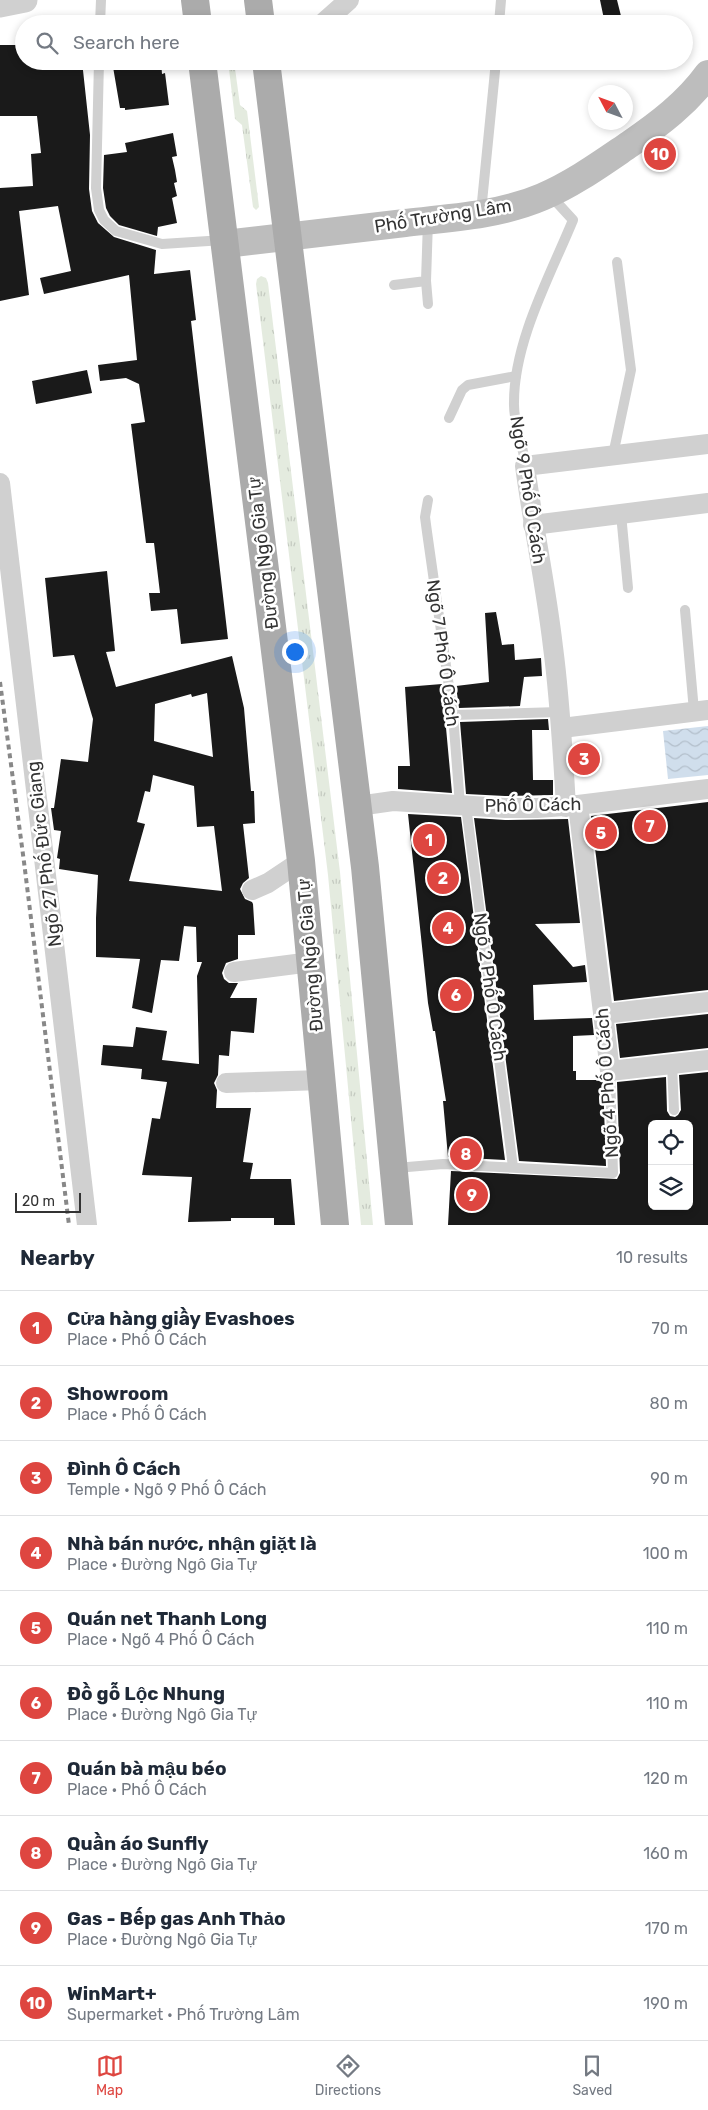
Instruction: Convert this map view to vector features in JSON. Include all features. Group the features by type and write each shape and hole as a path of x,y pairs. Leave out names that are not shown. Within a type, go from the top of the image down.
{"main road":[{"path":"195,0 197,15"},
{"path":"258,0 260,15"},
{"name":"Đường Ngô Gia Tự","path":"203,70 301,861 335,1225"},
{"path":"270,70 288,236 358,806 399,1225"},
{"name":"Phố Trường Lâm","path":"225,242 428,220 509,208 548,194 615,154 652,129 705,87"}],"street":[{"path":"0,5 25,0"},
{"path":"332,15 349,0"},
{"path":"526,466 708,444"},
{"name":"Ngõ 9 Phố Ô Cách","path":"526,466 533,525 553,646 572,806"},
{"name":"Ngõ 27 Phố Đức Giang","path":"0,483 87,1225"},
{"path":"533,525 708,503"},
{"path":"561,720 701,711"},
{"name":"Phố Ô Cách","path":"358,806 393,801 505,808 572,806 708,789"},
{"name":"Ngõ 4 Phố Ô Cách","path":"572,806 610,1071"},
{"path":"252,890 268,883 301,861"},
{"path":"234,972 311,962"},
{"path":"603,1014 708,1002"},
{"path":"610,1071 708,1060"},
{"path":"226,1083 322,1080"}],"lane":[{"path":"100,15 101,0"},
{"path":"500,15 501,0"},
{"path":"99,70 96,188 99,210 104,220 116,231 162,244 225,242"},
{"path":"481,213 495,70"},
{"name":"Ngõ 9 Phố Ô Cách","path":"526,466 524,449 516,428 514,402 516,376 529,326 574,220 548,194"},
{"path":"428,220 426,281 428,304"},
{"path":"613,455 631,370 617,262"},
{"path":"394,285 426,281"},
{"path":"449,418 462,390 468,386 516,376"},
{"name":"Ngõ 7 Phố Ô Cách","path":"428,500 427,532 453,715 463,806"},
{"path":"621,514 628,588"},
{"path":"685,610 701,711"},
{"path":"453,715 561,720"},
{"name":"Ngõ 2 Phố Ô Cách","path":"463,806 514,1167"},
{"path":"672,1064 674,1110"},
{"name":"Ngõ 4 Phố Ô Cách","path":"394,1169 443,1164 613,1173 610,1071"}],"green space":[{"path":"229,70 235,70 240,105 247,111 259,207 256,210 253,207 242,125 235,119"},
{"path":"261,276 266,278 268,283 340,872 373,1225 361,1225 328,875 256,284 257,279"}],"water":[{"path":"708,726 708,775 668,779 663,731"}],"building":[{"path":"600,0 617,0 621,15 603,15"},
{"path":"0,45 15,45 15,70 83,70 90,135 89,189 92,211 98,223 114,237 156,250 154,274 190,270 196,320 191,321 228,639 181,644 177,609 151,611 149,593 160,593 154,543 146,543 131,424 145,422 139,384 126,378 100,381 98,365 137,360 129,275 44,294 40,278 71,271 58,206 19,211 29,295 0,301 0,188 33,186 31,154 41,153 37,116 0,116"},
{"path":"114,70 162,70 162,74 165,73 169,105 125,110 125,108 120,108"},
{"path":"173,133 177,156 172,157 177,182 174,183 177,196 172,198 177,223 158,227 157,236 119,225 110,216 106,208 103,188 104,155 127,152 125,143"},
{"path":"87,370 92,393 36,404 32,381"},
{"path":"107,571 115,651 106,652 116,687 232,656 244,708 251,791 254,791 255,823 243,824 249,878 240,889 245,899 253,904 255,935 238,935 238,959 226,963 222,973 224,979 229,983 238,983 230,998 257,998 254,1033 231,1031 229,1056 219,1055 218,1075 214,1083 217,1090 216,1108 251,1108 243,1162 253,1163 250,1179 291,1179 295,1225 274,1225 274,1218 231,1218 231,1221 188,1222 192,1177 142,1175 152,1118 160,1119 167,1082 141,1079 142,1069 101,1065 103,1045 133,1047 136,1027 167,1031 162,1060 199,1064 197,976 202,962 197,962 196,927 184,926 179,961 161,960 152,1013 132,1008 140,959 96,957 98,875 59,869 60,859 57,858 61,831 54,830 51,808 54,808 61,759 88,762 93,719 74,655 53,657 45,578","holes":["207,693 213,757 154,741 155,704 191,694 192,697","153,775 194,786 197,827 214,826 222,891 129,881 145,824 137,822 145,791 150,792"]},
{"path":"496,612 502,645 514,644 515,660 541,658 542,676 524,677 520,706 459,708 456,686 489,682 485,613"},
{"path":"442,684 452,793 398,789 398,766 410,766 405,687"},
{"path":"548,719 549,730 532,730 533,780 553,780 553,795 505,796 466,794 460,722"},
{"path":"708,802 708,990 614,1001 591,816"},
{"path":"408,814 461,817 505,1160 448,1157 443,1101 446,1101 435,1031 433,1031 428,1003"},
{"path":"474,818 505,820 568,819 580,923 535,924 573,967 585,965 587,982 533,985 534,1020 592,1018 594,1035 573,1036 573,1071 576,1071 576,1080 603,1080 606,1166 519,1161"},
{"path":"708,1014 708,1048 620,1058 616,1024"},
{"path":"708,1072 708,1225 448,1225 451,1171 617,1179 620,1173 617,1082 666,1077 667,1111 670,1116 675,1117 681,1110 679,1075"}],"railway":[{"path":"0,682 69,1225"}],"place":[{"name":"WinMart+","path":"660,154"},
{"name":"Đình Ô Cách","path":"584,759"},
{"name":"Quán bà mậu béo","path":"650,826"},
{"name":"Quán net Thanh Long","path":"601,833"},
{"name":"Cửa hàng giầy Evashoes","path":"429,840"},
{"name":"Showroom","path":"443,878"},
{"name":"Nhà bán nước, nhận giặt là","path":"448,928"},
{"name":"Đồ gỗ Lộc Nhung","path":"456,995"},
{"name":"Quần áo Sunfly","path":"466,1154"},
{"name":"Gas - Bếp gas Anh Thảo","path":"472,1195"}]}
